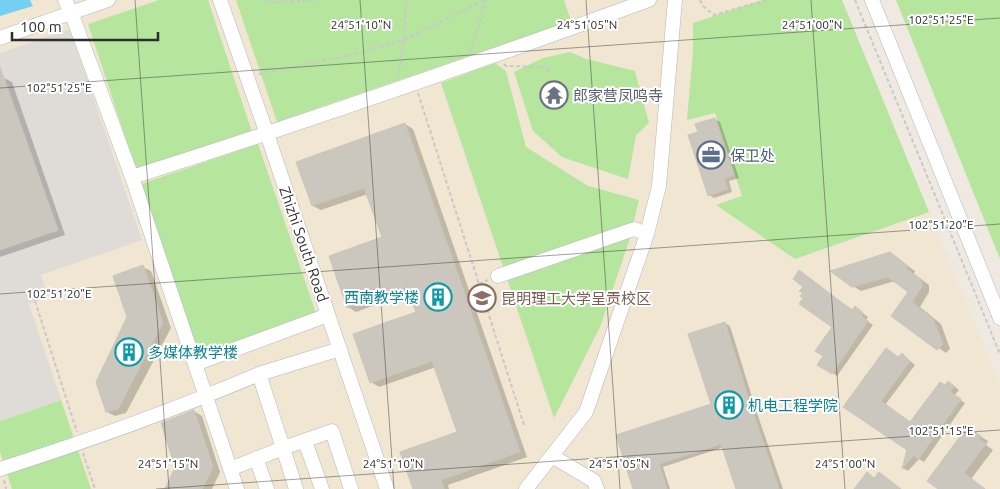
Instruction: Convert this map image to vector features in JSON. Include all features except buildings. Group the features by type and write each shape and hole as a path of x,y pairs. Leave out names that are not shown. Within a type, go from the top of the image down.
{"street":[{"path":"0,38 68,6 108,0"},
{"name":"Zhizhi South Road","path":"220,0 268,134 387,489"},
{"path":"132,178 415,84 649,0"},
{"path":"526,489 586,412 647,234 659,186 675,0"},
{"path":"872,0 1000,318"},
{"path":"68,6 132,178 237,489"},
{"path":"498,276 634,229 647,234"},
{"path":"195,364 328,315"},
{"path":"0,469 80,444 205,397 258,374 340,349"},
{"path":"258,374 296,489"},
{"path":"230,469 283,448 332,432 351,489"},
{"path":"305,441 322,489"},
{"path":"552,456 594,481 597,489"},
{"path":"256,458 267,489"}],"path":[{"path":"264,0 273,2 316,0"},
{"path":"396,90 404,40 406,0"},
{"path":"247,76 350,55 404,40 486,0"},
{"path":"466,66 486,0"},
{"path":"700,0 703,6 714,15 766,0"},
{"path":"855,0 1000,354"},
{"path":"495,56 506,66 548,67 549,74"},
{"path":"415,84 524,425"},
{"path":"34,301 95,489"}],"shaded area":[{"name":"昆明理工大学呈贡校区","path":"0,0 842,0 1000,385 1000,489 0,489"},
{"path":"70,29 142,240 41,275 48,297 29,304 61,400 0,421 0,250 58,230 4,76 0,78 0,53"}],"green space":[{"path":"159,0 208,0 252,132 136,170 88,24"},
{"path":"236,0 564,0 571,21 277,122"},
{"path":"763,0 842,0 929,212 795,259 716,205 742,196 715,113 687,120 693,52 693,23"},
{"path":"896,0 1000,0 1000,259"},
{"path":"570,52 586,59 635,71 649,123 636,135 628,179 562,157 533,131 514,72 543,58"},
{"path":"495,63 506,71 526,147 588,186 639,200 629,241 600,327 554,418 441,83"},
{"path":"258,144 317,316 200,356 141,184"},
{"path":"61,400 91,489 12,489 0,452 0,421"}],"water":[{"path":"0,0 30,0 33,6 0,16"}],"place":[{"name":"郎家营凤鸣寺","path":"554,95"},
{"name":"保卫处","path":"711,155"},
{"name":"西南教学楼","path":"438,297"},
{"name":"昆明理工大学呈贡校区","path":"482,298"},
{"name":"多媒体教学楼","path":"129,352"},
{"name":"机电工程学院","path":"729,405"}]}
